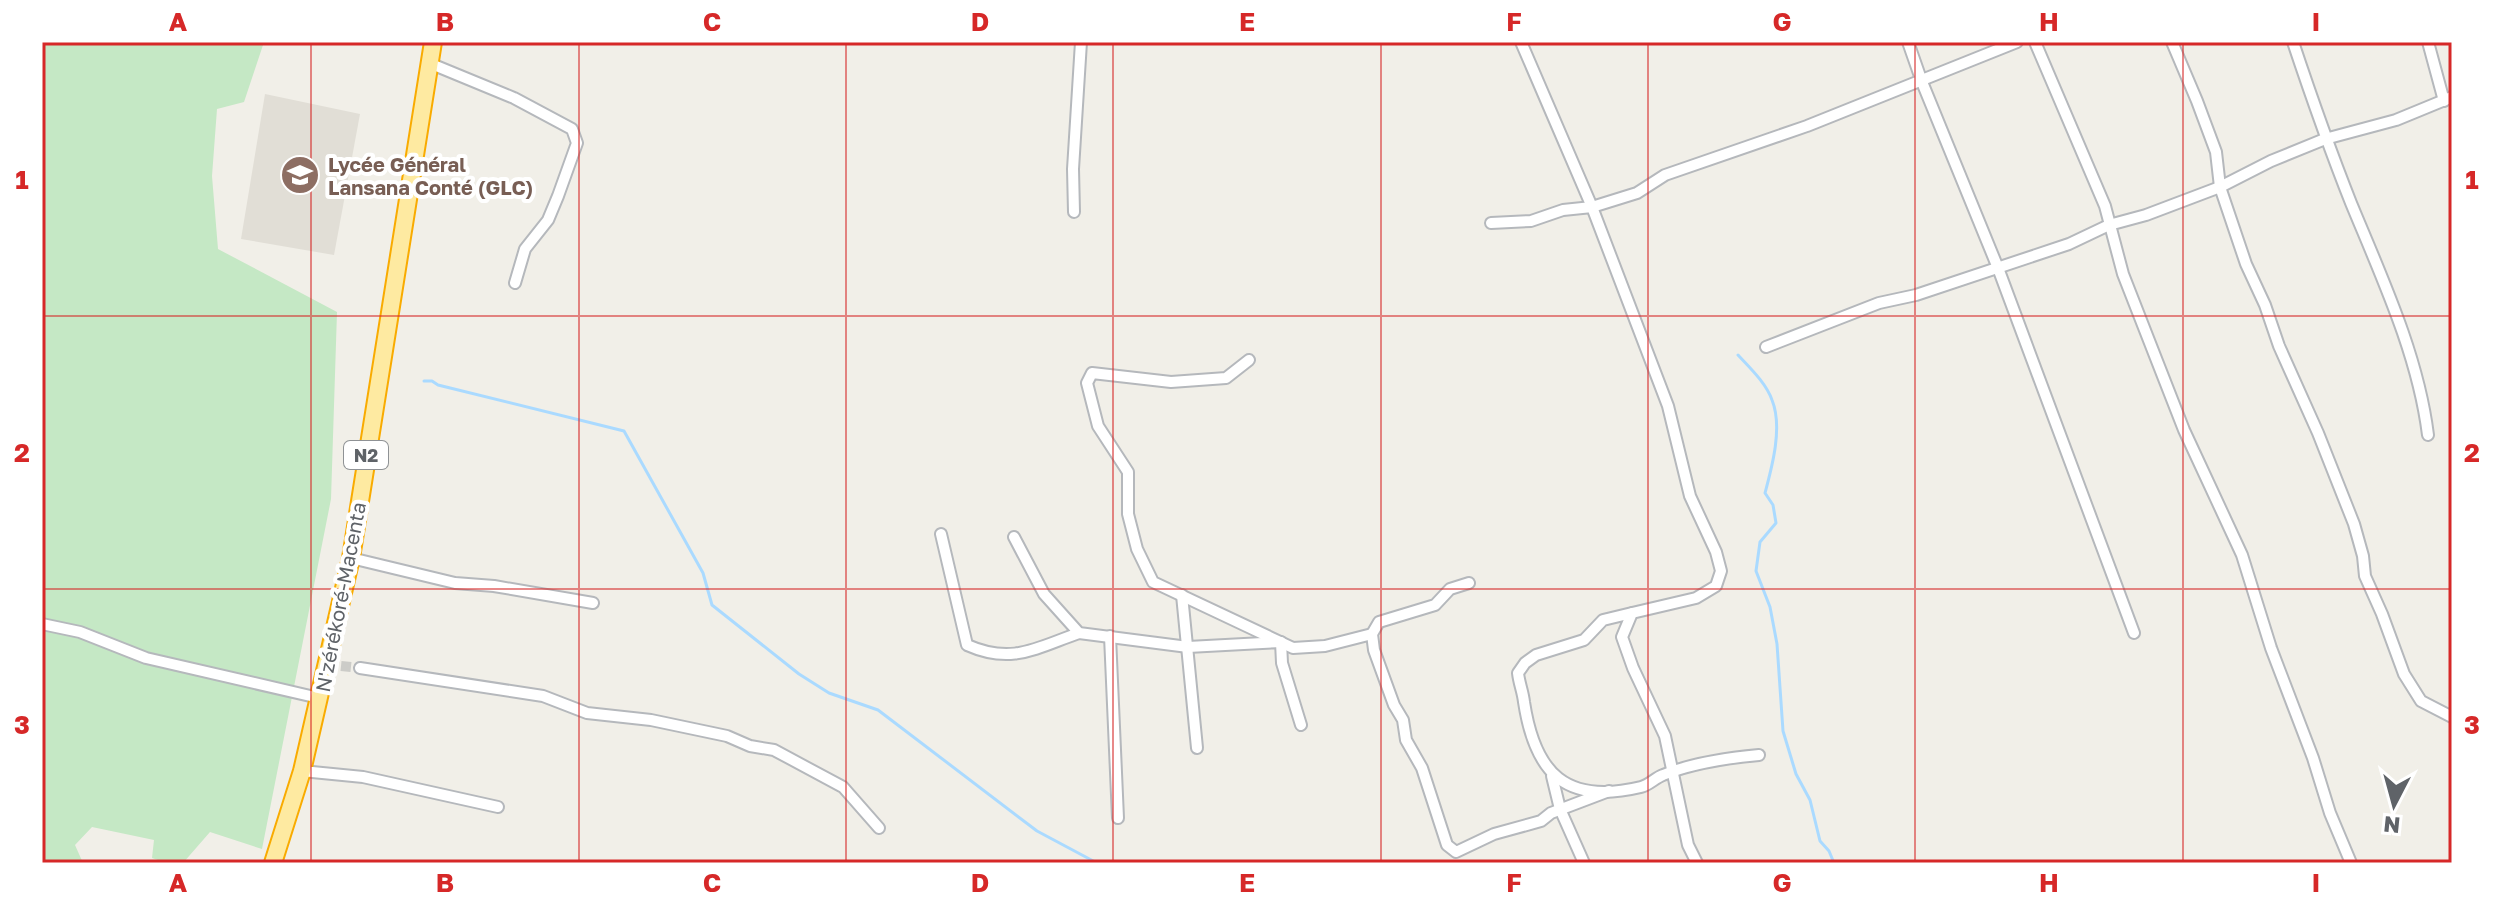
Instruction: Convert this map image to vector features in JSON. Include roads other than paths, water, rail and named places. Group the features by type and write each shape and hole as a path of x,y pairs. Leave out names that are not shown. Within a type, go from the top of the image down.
{"highway":[{"name":"N'zérékoré-Macenta","path":"273,863 302,771 319,698 335,664 433,42"}],"street":[{"path":"1074,212 1073,169 1081,42"},
{"path":"1521,42 1592,207 1668,406 1690,496 1716,552 1721,571 1716,586 1696,598 1603,620 1584,640 1536,655 1518,673 1528,731 1552,776 1560,809 1584,863"},
{"path":"1908,42 1998,268 2134,633"},
{"path":"1491,223 1531,221 1563,210 1592,207 1637,193 1665,175 1807,126 2017,42"},
{"path":"2035,42 2105,206 2123,274 2184,430 2242,555 2271,648 2351,863"},
{"path":"2172,42 2216,152 2220,187 2246,264 2354,524 2365,576 2404,674 2421,701 2452,717"},
{"path":"2293,42 2325,139 2383,281 2423,395 2428,435"},
{"path":"1766,347 1879,303 1916,295 2069,244 2109,225 2146,215 2220,187 2271,161 2325,139 2396,120 2448,99 2428,42"},
{"path":"429,63 514,98 572,129 577,143 558,196 548,220 525,249 515,283"},
{"path":"1249,360 1226,378 1171,382 1092,373 1087,383 1098,426 1128,472 1128,514 1137,549 1153,582 1293,648 1325,646 1372,634"},
{"path":"941,534 967,645 988,655 1016,655 1079,633 1188,647 1281,642"},
{"path":"1014,537 1044,594 1079,633"},
{"path":"351,558 455,583 494,586 593,603"},
{"path":"1469,583 1450,589 1435,605 1379,622 1372,634 1379,664 1403,720 1406,740 1422,768 1447,845 1456,852 1494,834 1541,821 1560,809 1609,791"},
{"path":"1182,595 1197,748"},
{"path":"1632,613 1622,637 1665,736 1688,845 1697,863"},
{"path":"42,624 80,632 146,658 319,698"},
{"path":"1110,636 1118,818"},
{"path":"1281,642 1282,663 1301,725"},
{"path":"360,668 543,696 587,713 651,720 727,736 750,746 774,750 843,787 879,828"},
{"path":"1552,776 1576,790 1609,791 1644,787 1661,776 1728,758 1759,755"},
{"path":"302,771 363,777 498,807"}],"waterway":[{"path":"1738,355 1766,388 1775,411 1775,447 1765,493 1773,505 1776,523 1760,542 1756,571 1770,607 1777,644 1783,731 1796,774 1810,800 1820,841 1834,863"},
{"path":"424,381 624,431 703,573 712,605 799,674 829,693 878,710 1037,831 1097,863"}],"tunnel":[{"path":"341,666 360,668"}],"place":[{"name":"Lycée Général Lansana Conté (GLC)","path":"300,175"}]}
